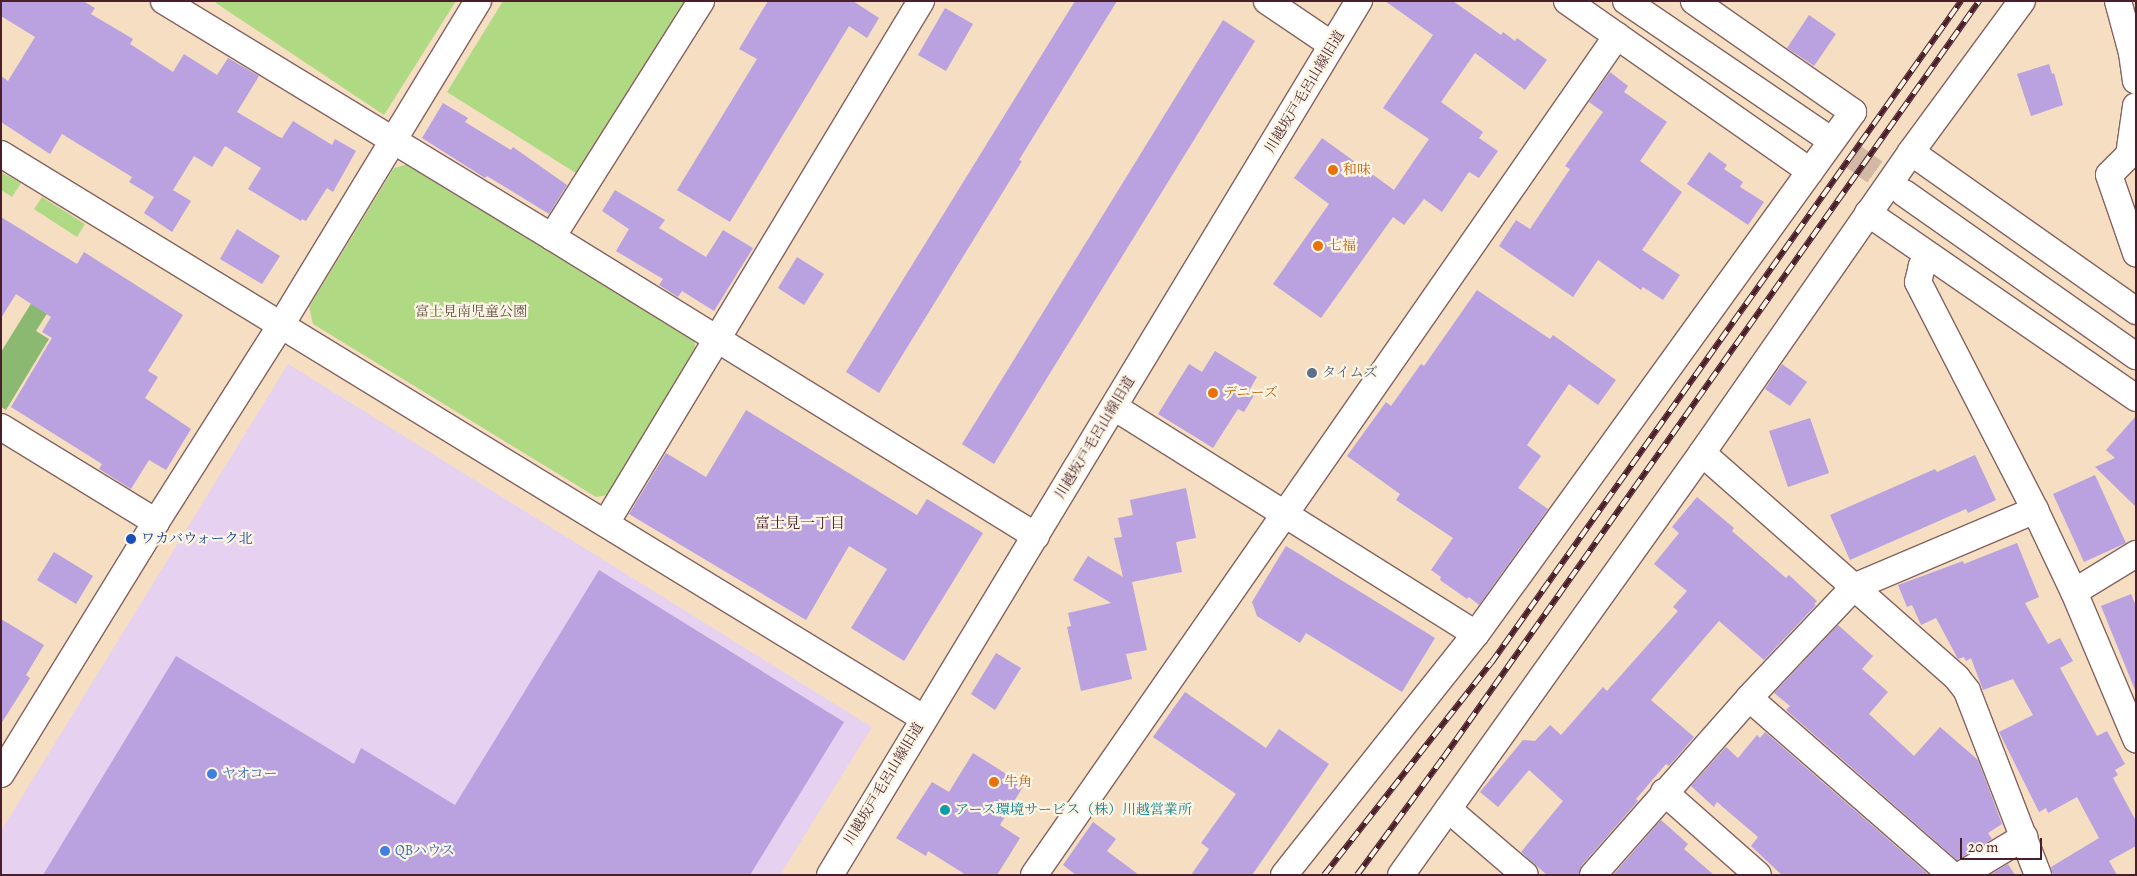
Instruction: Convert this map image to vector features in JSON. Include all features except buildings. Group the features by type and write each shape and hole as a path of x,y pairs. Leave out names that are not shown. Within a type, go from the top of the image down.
{"street":[{"path":"164,1 552,237 1036,536"},
{"path":"1,774 156,522 281,325 478,1"},
{"path":"552,237 701,1"},
{"path":"606,523 921,1"},
{"path":"1267,1 1332,45"},
{"name":"川越坂戸毛呂山線旧道","path":"830,875 1359,1"},
{"path":"1567,1 1810,171"},
{"path":"1626,1 1822,134"},
{"path":"1284,875 1476,634 1853,112 1694,1"},
{"path":"1401,875 1702,453 1911,152 2022,1"},
{"path":"2118,1 2136,81"},
{"path":"1034,875 1285,516 1616,36"},
{"path":"2136,106 2129,155 2109,175 2136,253"},
{"path":"1911,152 2136,311"},
{"path":"1,154 924,718"},
{"path":"1904,193 2136,356"},
{"path":"1868,213 2136,398"},
{"path":"1928,255 1922,266 1918,282 2035,510 2074,592 2136,739"},
{"path":"1114,407 1285,516 1476,634"},
{"path":"1,427 156,522"},
{"path":"1702,453 1957,678 1967,691 2038,875"},
{"path":"1593,875 1664,792 1854,587 2035,510"},
{"path":"2074,592 2136,554"},
{"path":"1750,698 1952,875"},
{"path":"1664,792 1758,875"},
{"path":"1448,810 1525,875"},
{"path":"1961,875 2024,836"}],"shaded area":[{"path":"288,364 872,727 780,875 1,875 1,831"}],"green space":[{"path":"217,1 456,1 384,115 216,3"},
{"path":"503,1 688,1 579,175 447,92"},
{"name":"富士見南児童公園","path":"409,164 694,339 696,351 607,495 596,497 313,324 309,307 394,168"},
{"path":"1,172 21,183 12,197 1,190"},
{"path":"42,197 85,224 77,237 34,209"},
{"path":"32,302 48,312 36,331 49,339 6,410 1,407 1,352"}],"tunnel":[{"path":"1822,134 1904,193"}],"railway":[{"path":"1324,875 1491,663 1961,1"},
{"path":"1357,875 1443,758 1979,1"}],"place":[{"name":"和味","path":"1333,170"},
{"name":"七福","path":"1318,246"},
{"name":"タイムズ","path":"1312,373"},
{"name":"デニーズ","path":"1213,393"},
{"name":"ワカバウォーク北","path":"131,539"},
{"name":"ヤオコー","path":"212,774"},
{"name":"牛角","path":"994,782"},
{"name":"アース環境サービス（株）川越営業所","path":"945,810"},
{"name":"QBハウス","path":"385,851"}],"district":[{"name":"富士見一丁目","path":"800,524"}]}
